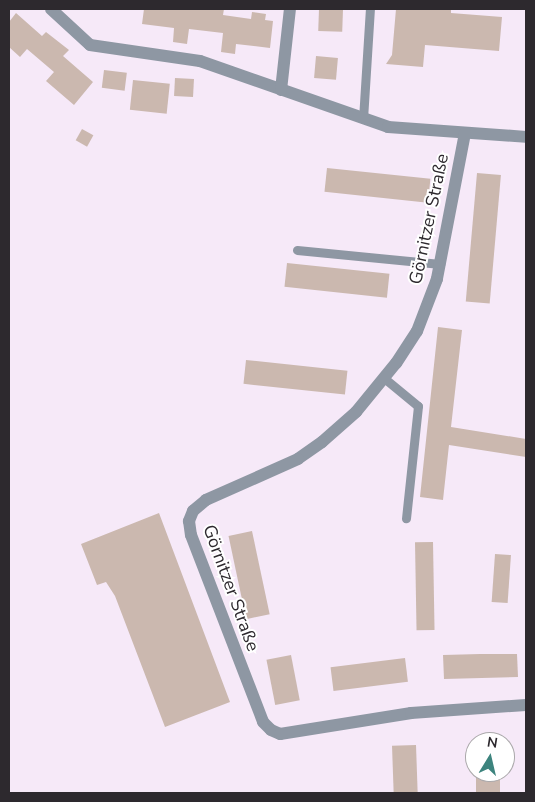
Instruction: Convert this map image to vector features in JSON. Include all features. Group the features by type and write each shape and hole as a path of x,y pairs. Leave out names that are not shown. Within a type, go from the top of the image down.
{"street":[{"path":"51,9 90,45 200,61 364,119 406,130 526,137"},
{"path":"281,90 290,9"},
{"name":"Görnitzer Straße","path":"465,133 440,264 417,332 384,378 356,412 322,442 290,463 206,500 193,510 189,521 191,535 262,722 280,734 411,712 526,705"}],"lane":[{"path":"364,119 370,9"},
{"path":"296,250 440,264"},
{"path":"384,378 418,406 406,518"}],"building":[{"path":"144,9 224,9 223,15 251,19 252,12 266,14 265,20 273,21 270,48 236,44 235,54 221,52 223,33 189,29 187,44 173,42 174,28 142,24"},
{"path":"319,9 343,10 342,32 318,31"},
{"path":"396,9 451,9 451,13 502,17 499,51 425,45 423,67 386,64 392,55"},
{"path":"16,13 42,36 46,32 69,50 63,56 93,82 74,105 46,81 54,72 27,49 20,57 9,47 9,22"},
{"path":"316,56 338,58 336,80 314,78"},
{"path":"104,70 127,73 125,91 102,88"},
{"path":"175,78 194,79 193,97 174,96"},
{"path":"133,80 170,84 167,114 130,110"},
{"path":"82,129 93,135 87,147 76,140"},
{"path":"327,168 430,179 428,203 324,192"},
{"path":"477,173 501,175 490,304 466,302"},
{"path":"287,263 389,274 387,298 284,287"},
{"path":"438,327 462,330 451,427 526,439 526,457 449,445 443,500 420,497"},
{"path":"246,360 347,371 345,395 243,384"},
{"path":"159,513 230,702 165,727 115,596 106,582 97,585 81,544"},
{"path":"252,531 270,614 246,619 229,536"},
{"path":"415,542 433,542 435,630 417,630"},
{"path":"495,554 511,555 508,603 492,602"},
{"path":"517,654 518,677 444,679 443,655"},
{"path":"291,655 300,700 275,705 266,660"},
{"path":"405,658 408,682 333,691 331,667"},
{"path":"416,745 418,793 394,793 392,746"},
{"path":"476,782 500,782 500,793 476,793"}]}
